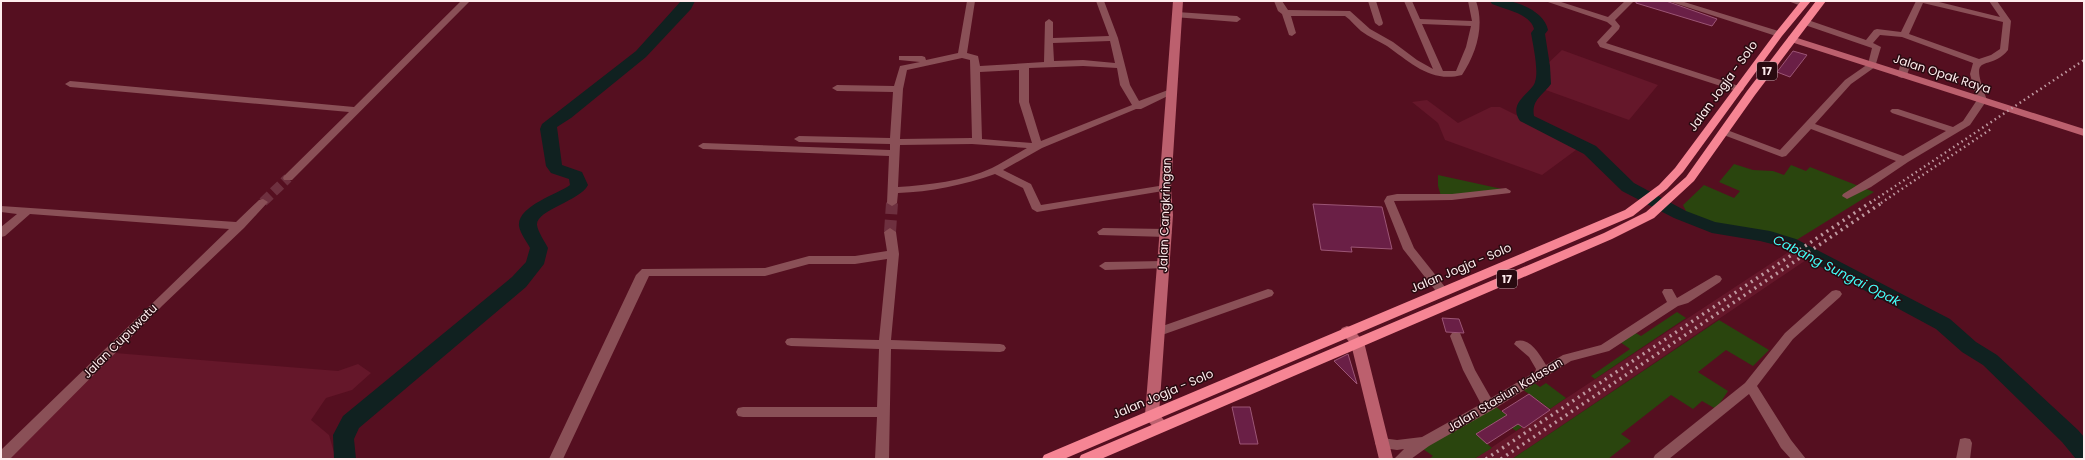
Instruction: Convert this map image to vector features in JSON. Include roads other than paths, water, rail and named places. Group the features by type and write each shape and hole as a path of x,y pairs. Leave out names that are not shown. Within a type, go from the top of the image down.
{"highway":[{"name":"Jalan Jogja - Solo","path":"1049,459 1157,420 1357,342 1631,226 1655,212 1677,193 1696,173 1791,39 1821,1"},
{"path":"1804,4 1813,11"},
{"name":"Jalan Jogja - Solo","path":"1086,459 1157,420 1347,332 1618,219 1641,205 1663,187 1679,170 1779,34 1804,4"}],"main road":[{"name":"Jalan Cangkringan","path":"1157,420 1158,332 1167,215 1165,188 1178,1"},
{"name":"Jalan Opak Raya","path":"1791,39 2084,132"},
{"path":"1347,332 1357,342 1386,459"}],"street":[{"path":"288,178 466,1"},
{"path":"962,55 970,1 974,1"},
{"path":"1100,1 1114,38 1125,85 1138,107"},
{"path":"1278,1 1282,11 1286,13 1292,33"},
{"path":"1372,1 1379,23"},
{"path":"1408,1 1440,74"},
{"path":"1286,13 1348,13 1361,27 1390,44 1423,68 1440,74 1459,73 1467,59 1476,24 1472,1"},
{"path":"1549,1 1610,20 1616,26 1616,29 1601,42 1603,45 1738,89"},
{"path":"1610,20 1630,1"},
{"path":"1672,1 1696,4 1779,34"},
{"path":"1792,1 1804,4"},
{"path":"1904,35 1914,10 1920,1"},
{"path":"1926,1 2007,21"},
{"path":"1868,44 1877,32 1890,32 1904,35 1979,62 1990,60 2004,50 2007,21 1991,2"},
{"path":"1177,15 1238,19"},
{"path":"1417,20 1476,24"},
{"path":"1049,22 1049,63"},
{"path":"1724,132 1782,154 1848,82 1872,65 1877,48 1805,22"},
{"path":"1050,41 1114,38"},
{"path":"892,203 898,90 903,68 962,55 975,58 977,141"},
{"path":"902,58 932,59 936,61"},
{"path":"1902,74 1906,62"},
{"path":"1847,196 1967,123 1982,100 1974,72 1975,67 1979,62"},
{"path":"975,69 1023,67 1026,64 1049,63 1083,63 1120,66"},
{"path":"1023,67 1024,102 1038,146"},
{"path":"70,84 358,110"},
{"path":"837,88 898,90"},
{"path":"893,190 916,189 949,184 995,170 1038,146 1138,107 1171,92"},
{"path":"1895,111 1955,131"},
{"path":"1810,125 1904,160"},
{"path":"799,139 895,145"},
{"path":"703,146 895,145 941,140 977,141 1038,146"},
{"path":"995,170 1027,186 1037,209 1165,188"},
{"path":"1443,292 1409,249 1389,201 1391,198 1397,197 1452,197 1506,191"},
{"name":"Jalan Cupuwatu","path":"1,459 158,303 240,226 263,202"},
{"path":"1,209 26,212 240,226"},
{"path":"1,233 26,212"},
{"path":"882,459 882,412 885,344 893,254 890,232"},
{"path":"1103,232 1166,233"},
{"path":"556,459 642,276 646,272 765,272 809,260 855,260 893,254"},
{"path":"1105,266 1164,265"},
{"name":"Jalan Stasiun Kalasan","path":"1402,459 1424,442 1489,406 1567,358 1605,348 1671,297 1684,300 1716,279"},
{"path":"1158,332 1268,293"},
{"path":"1660,459 1750,386 1789,336 1836,294"},
{"path":"1456,336 1469,370 1489,406"},
{"path":"791,342 1000,348"},
{"path":"1520,344 1539,362 1542,369 1540,375"},
{"path":"1750,386 1786,444 1799,459"},
{"path":"743,412 882,412"},
{"path":"1382,442 1397,445 1424,442"},
{"path":"1963,459 1965,443"}],"waterway":[{"path":"345,459 343,439 345,431 351,422 519,282 535,264 539,248 528,226 529,219 540,208 577,189 579,185 576,176 557,169 554,166 548,129 550,124 565,115 641,54 686,6 688,1"},
{"name":"Cabang Sungai Opak","path":"1497,1 1528,13 1540,24 1541,30 1538,33 1543,66 1543,84 1526,102 1526,118 1590,150 1596,154 1628,187 1680,215 1712,227 1770,237 1790,243 1943,324 1969,347 1990,360 2070,436 2084,453"}],"tunnel":[{"path":"263,202 288,178"},
{"path":"890,232 892,203"}],"railway":[{"path":"1870,203 2084,60"},
{"path":"1881,203 1991,129"},
{"path":"1486,459 1871,202"},
{"path":"1501,459 1883,202"}]}
